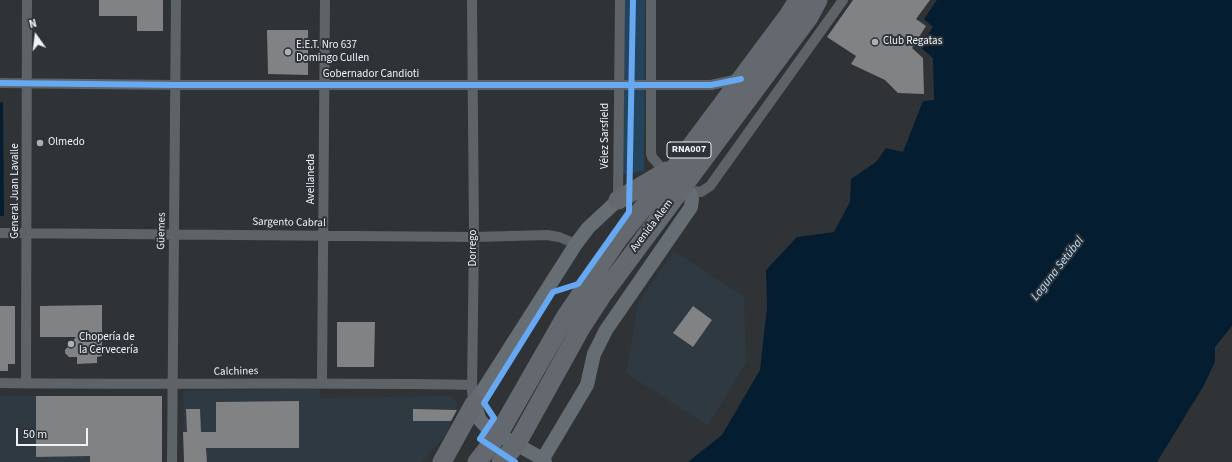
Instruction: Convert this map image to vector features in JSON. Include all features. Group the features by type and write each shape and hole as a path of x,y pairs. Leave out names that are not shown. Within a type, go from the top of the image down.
{"highway":[{"name":"RNA007","path":"789,8 798,0"},
{"name":"Avenida Alem","path":"477,462 498,435 566,316 620,238 676,178 809,17 818,0"},
{"name":"Avenida Alem","path":"501,462 516,445 582,326 676,178 789,8"},
{"path":"618,200 676,178"},
{"path":"442,462 474,404"}],"street":[{"name":"General Juan Lavalle","path":"26,383 28,233 27,0"},
{"name":"Güemes","path":"172,462 176,0"},
{"name":"Avellaneda","path":"322,382 324,236 324,0"},
{"name":"Dorrego","path":"472,0 474,237 472,385 474,404 484,425 498,435 543,461"},
{"name":"Vélez Sarsfield","path":"618,200 620,0"},
{"path":"543,461 587,386 594,354 606,330 691,207 692,198 676,178 652,157 651,0"},
{"path":"676,178 701,192 710,186 843,0"},
{"name":"Gobernador Candioti","path":"0,83 28,82 175,85 711,85 741,79"},
{"path":"474,404 576,244 588,228 618,200"},
{"name":"Sargento Cabral","path":"0,233 474,237 547,235 560,237 576,244"},
{"name":"Calchines","path":"0,382 172,385 322,382 472,385"}],"shaded area":[{"path":"623,0 645,0 644,171 621,174"},
{"path":"674,251 744,297 746,363 708,426 626,373 638,303"},
{"path":"320,388 320,398 451,396 458,404 446,434 422,462 184,462 183,391"},
{"path":"0,396 162,396 162,462 0,462"}],"water":[{"name":"Laguna Setúbal","path":"937,0 1232,0 1232,326 1215,347 1215,362 1203,387 1157,462 688,462 722,435 760,370 767,308 766,270 797,237 834,232 850,202 851,179 876,162 886,148 903,152 923,101 934,100 933,58 920,47 933,27 924,19"},
{"path":"3,102 4,216 0,216 0,103"}],"building":[{"path":"99,0 163,0 163,31 137,31 137,16 99,16"},
{"name":"Club Regatas","path":"853,0 930,0 916,19 926,26 912,48 923,58 924,94 898,93 885,80 851,64 856,56 827,37"},
{"name":"E.E.T. Nro 637 Domingo Cullen","path":"267,30 308,30 308,75 268,74"},
{"path":"102,305 102,356 97,357 97,363 77,364 77,357 69,357 65,353 65,350 76,337 40,337 40,306"},
{"path":"0,306 15,306 15,364 8,364 8,371 0,371"},
{"path":"693,306 712,320 693,347 673,333"},
{"path":"337,322 375,322 374,367 337,367"},
{"path":"36,396 162,396 162,462 90,462 90,456 36,457"},
{"path":"299,401 299,448 206,448 207,462 184,462 183,432 187,432 186,409 200,409 201,432 216,432 216,402"},
{"path":"413,409 457,410 451,421 413,421"}],"cycle path":[{"path":"515,462 480,439 494,418 484,403 553,292 578,284 629,212 633,0"},
{"path":"0,83 175,85 711,85 741,79"}],"place":[{"name":"Club Regatas","path":"875,42"},
{"name":"E.E.T. Nro 637 Domingo Cullen","path":"288,52"},
{"name":"Olmedo","path":"40,143"},
{"name":"Chopería de la Cervecería","path":"71,344"}]}
